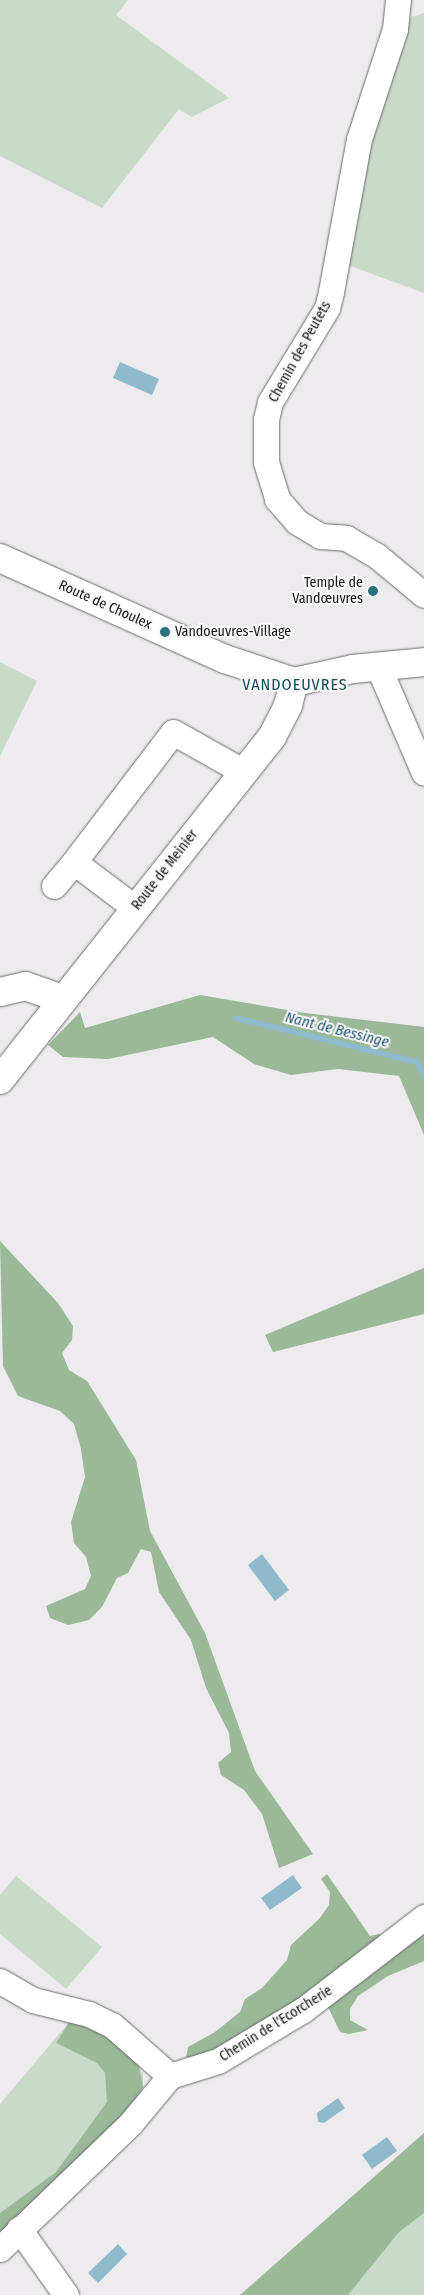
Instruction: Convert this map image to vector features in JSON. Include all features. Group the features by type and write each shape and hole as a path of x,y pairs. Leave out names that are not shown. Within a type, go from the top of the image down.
{"street":[{"name":"Chemin des Peutets","path":"398,0 395,29 358,139 332,292 327,308 270,402 266,419 266,462 277,499 297,522 320,536 346,538 377,556 424,595"},
{"name":"Route de Choulex","path":"0,558 225,659 294,682"},
{"path":"294,682 378,666 424,662"},
{"path":"378,666 424,773"},
{"name":"Route de Meinier","path":"0,1080 276,729 294,682"},
{"path":"54,886 173,732 244,772"},
{"path":"74,862 135,908"},
{"path":"0,992 25,986 62,999"},
{"name":"Chemin de l'Ecorcherie","path":"170,2076 218,2061 303,2010 424,1917"},
{"path":"0,1981 33,2000 90,2014 112,2025 170,2076 125,2130 0,2249"},
{"path":"18,2230 66,2295"}],"green space":[{"path":"0,0 128,0 116,15 229,98 192,117 179,109 102,208 0,156"},
{"path":"424,13 424,293 345,264 378,115 411,17"},
{"path":"0,662 37,681 0,756"},
{"path":"200,995 305,1013 424,1027 424,1135 399,1076 338,1069 291,1075 254,1064 213,1037 108,1059 63,1057 48,1045 80,1012 85,1028"},
{"path":"0,1241 58,1303 73,1326 72,1340 62,1353 69,1370 87,1381 136,1460 150,1531 205,1633 255,1771 313,1854 279,1868 262,1814 244,1790 221,1775 218,1763 231,1752 229,1733 206,1688 191,1640 159,1592 151,1552 141,1549 128,1573 117,1578 102,1607 89,1620 68,1625 50,1618 46,1606 85,1589 91,1576 86,1557 74,1543 71,1522 85,1477 81,1449 74,1424 60,1411 18,1396 3,1366"},
{"path":"424,1268 424,1314 273,1352 265,1335"},
{"path":"327,1874 370,1936 379,1934 384,1938 306,1996 211,2051 186,2058 188,2047 215,2032 240,2012 245,1999 262,1988 287,1960 291,1945 320,1918 329,1905 330,1892 321,1879"},
{"path":"16,1876 102,1947 66,1989 0,1934 0,1895"},
{"path":"424,1930 424,1961 388,1976 358,1996 350,2009 350,2020 368,2030 349,2034 340,2032 328,2007 383,1966"},
{"path":"70,2021 143,2073 143,2087 0,2235 0,2104"},
{"path":"70,2021 99,2031 138,2060 143,2087 131,2108 0,2235 0,2213 56,2172 107,2102 105,2073 97,2063 56,2043"},
{"path":"424,2133 424,2295 240,2295"},
{"path":"424,2133 424,2213 399,2232 348,2295 240,2295"}],"water":[{"path":"120,362 159,379 152,395 113,378"},
{"path":"262,1554 289,1590 275,1601 248,1565"},
{"path":"293,1875 302,1888 270,1910 261,1898"},
{"path":"338,2098 345,2108 324,2123 318,2122 317,2113"},
{"path":"387,2137 397,2151 372,2169 362,2155"},
{"path":"118,2244 127,2254 98,2283 88,2273"}],"waterway":[{"name":"Nant de Bessinge","path":"236,1018 417,1062 424,1076"}],"place":[{"name":"Temple de Vandœuvres","path":"373,591"},
{"name":"Vandoeuvres-Village","path":"165,632"}],"district":[{"name":"VANDOEUVRES","path":"295,685"}]}
